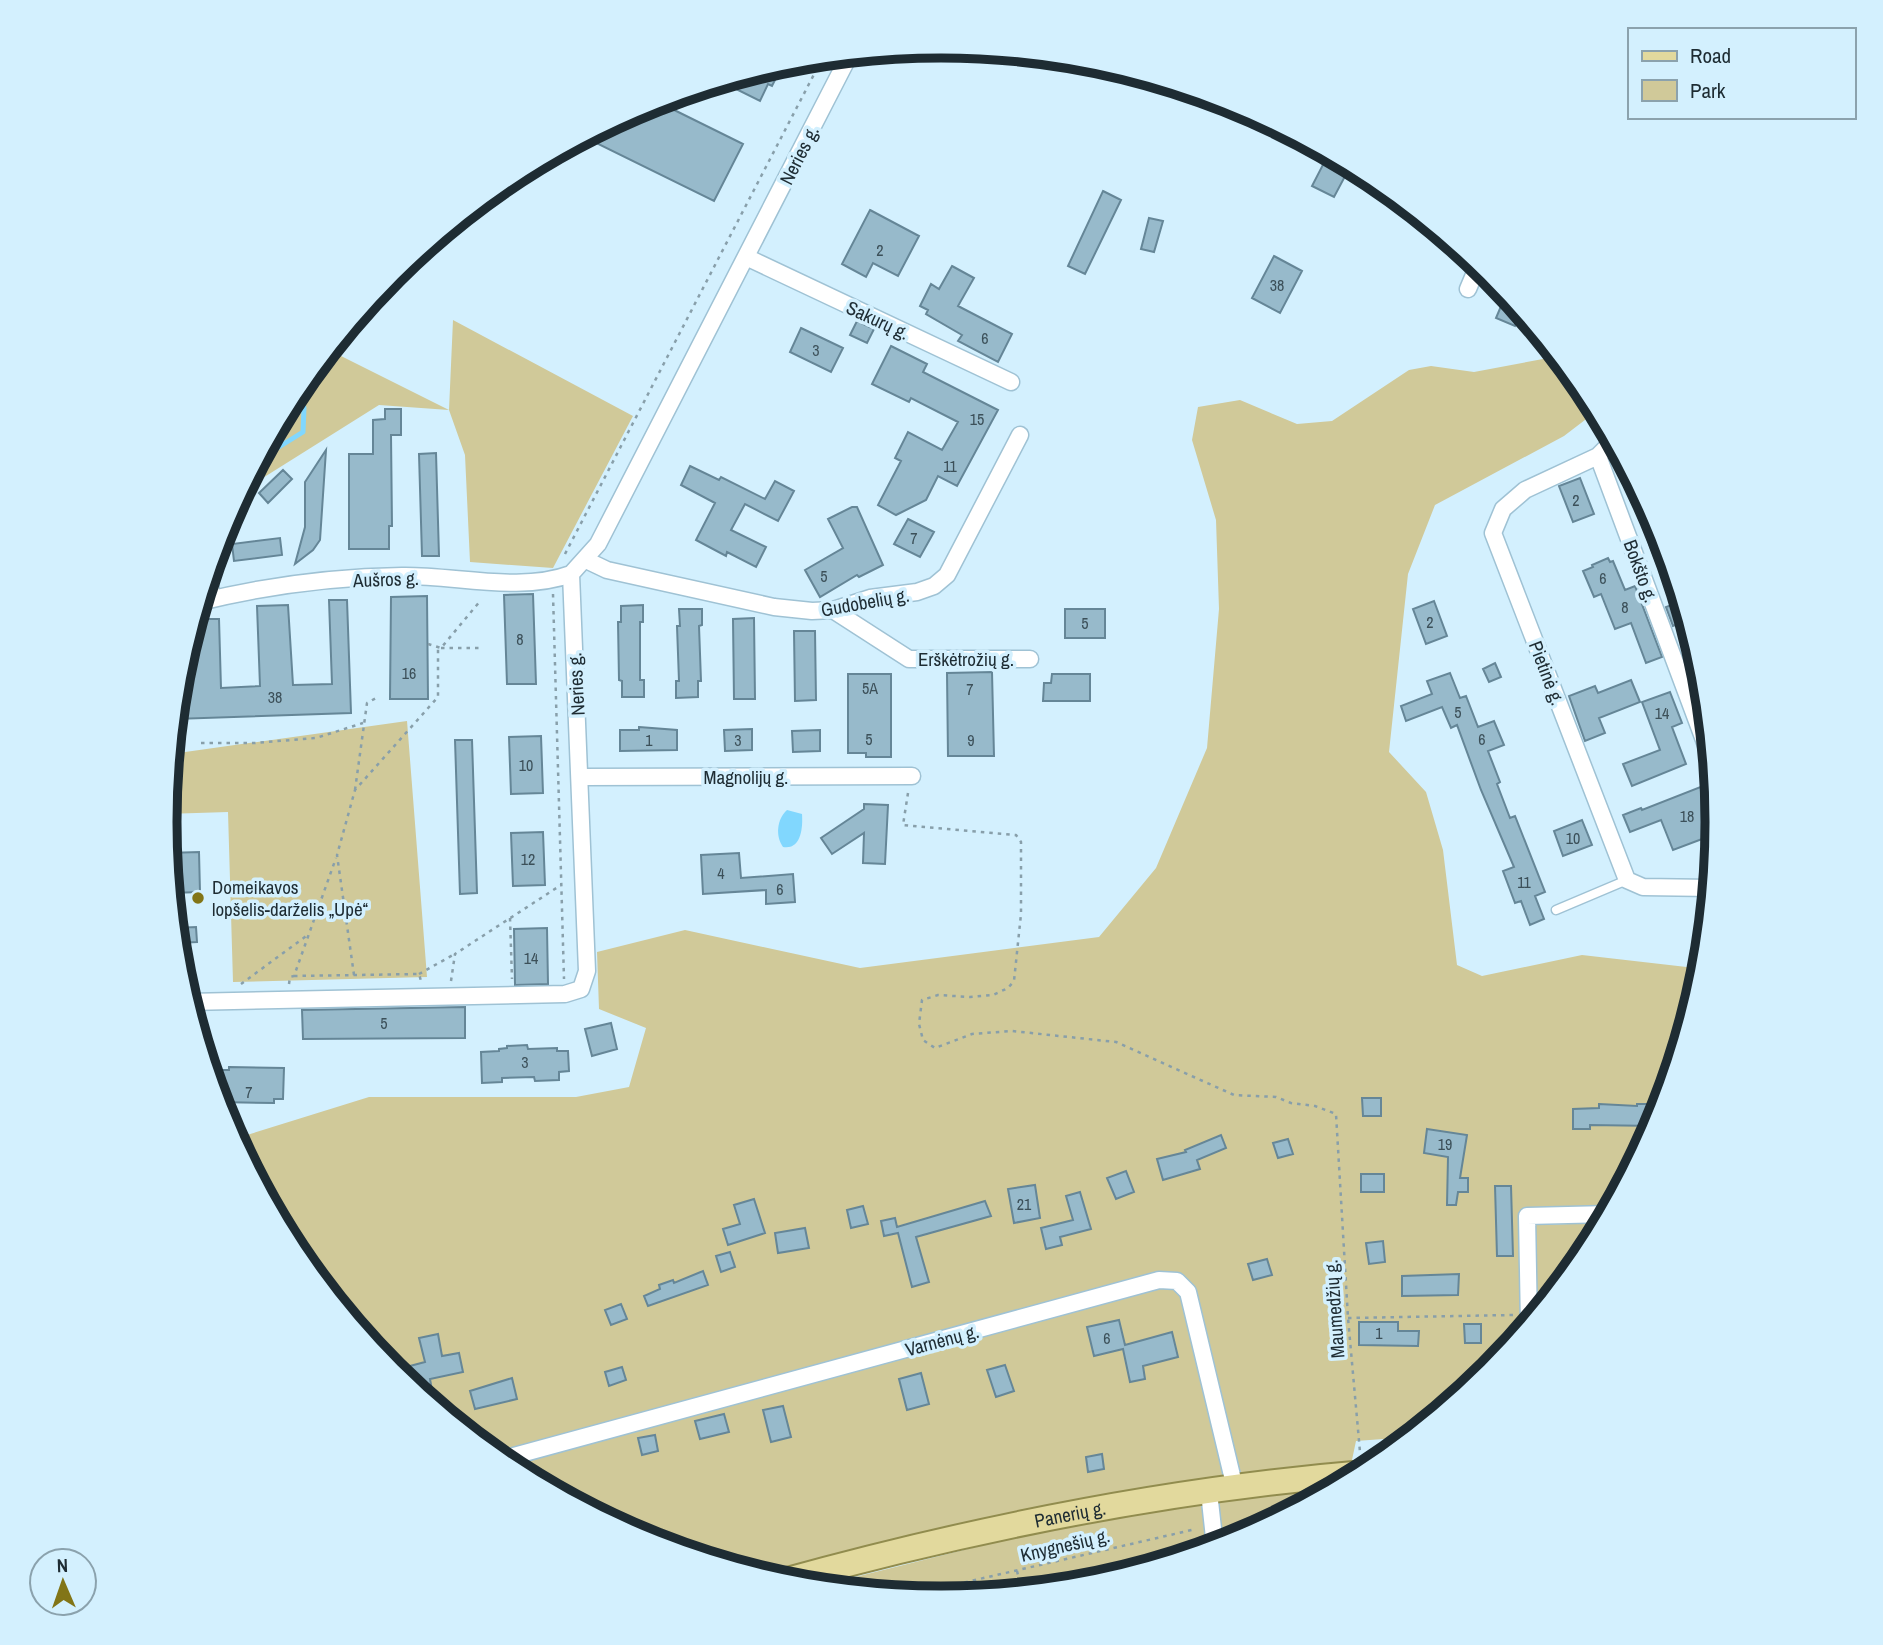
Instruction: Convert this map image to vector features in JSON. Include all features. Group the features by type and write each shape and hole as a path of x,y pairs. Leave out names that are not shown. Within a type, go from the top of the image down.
{"main road":[{"name":"Panerių g.","path":"803,1575 1013,1526 1209,1492 1338,1476"}],"street":[{"name":"Neries g.","path":"565,994 581,989 586,981 587,971 571,574 598,544 845,64"},
{"name":"Sakurų g.","path":"746,257 1010,383"},
{"path":"1468,289 1474,275"},
{"name":"Gudobelių g.","path":"586,560 607,570 774,607 812,611 833,610 870,598 918,592 934,586 947,575 1020,435"},
{"name":"Pietinė g.","path":"1607,447 1598,456 1525,490 1503,509 1493,533 1627,880"},
{"name":"Bokšto g.","path":"1598,456 1701,732"},
{"name":"Aušros g.","path":"210,600 312,583 378,577 516,582 555,580 571,574"},
{"name":"Erškėtrožių g.","path":"833,610 909,659 1030,660"},
{"name":"Magnolijų g.","path":"581,778 912,776"},
{"path":"1627,880 1643,887 1703,888"},
{"path":"198,1002 565,994"},
{"path":"1529,1311 1527,1216 1598,1214"},
{"name":"Varnėnų g.","path":"514,1456 1159,1280 1177,1281 1188,1292 1235,1488"},
{"path":"1209,1492 1214,1536"}],"lane":[{"path":"1556,910 1627,880"}],"path":[{"path":"565,994 555,580 557,569 817,68"},
{"path":"355,790 438,698 440,649 481,600"},
{"path":"428,644 440,649 482,648"},
{"path":"376,698 368,703 363,723 355,790 337,855 294,976 419,974 455,954 561,885"},
{"path":"201,743 254,743 316,738 363,723"},
{"name":"Maumedžių g.","path":"912,776 902,825 1016,835 1021,842 1021,914 1014,981 1008,988 993,995 938,995 922,1000 919,1024 923,1040 935,1048 972,1034 1012,1031 1116,1042 1234,1095 1276,1097 1336,1114 1348,1318 1362,1461"},
{"path":"337,855 354,975"},
{"path":"510,918 512,985"},
{"path":"233,990 309,934"},
{"path":"450,986 455,954"},
{"path":"419,974 422,986"},
{"path":"1348,1318 1522,1320"},
{"name":"Knygnešių g.","path":"945,1587 1213,1526"},
{"path":"1017,1570 1020,1583"}],"green space":[{"path":"453,320 633,416 553,568 470,562 465,455 449,410"},
{"path":"337,354 449,410 379,405 257,481 279,440"},
{"path":"1549,358 1589,417 1564,436 1435,505 1408,574 1389,752 1426,792 1443,850 1457,965 1482,976 1582,955 1693,968 1666,1068 1648,1115 1604,1205 1522,1208 1522,1320 1446,1397 1394,1438 1356,1441 1352,1460 1347,1465 1242,1477 1193,1290 1163,1275 507,1451 437,1397 367,1327 335,1288 279,1205 244,1136 369,1097 576,1097 629,1087 646,1028 599,1009 597,952 685,930 860,968 1099,937 1156,868 1207,748 1219,609 1216,520 1192,440 1198,407 1240,400 1297,424 1332,421 1409,370 1431,366 1474,372"},
{"path":"407,721 427,977 233,982 228,812 177,814 180,753"},
{"path":"1592,1223 1536,1303 1536,1225"},
{"path":"1159,1286 1172,1289 1182,1296 1224,1464 1221,1481 848,1552 781,1570 696,1547 649,1529 559,1485 522,1461"},
{"path":"1312,1491 1234,1529 1187,1547 1091,1573 992,1586 891,1586 840,1581 1064,1525 1198,1503"}],"water":[{"path":"787,810 802,814 802,825 797,842 783,847 778,828"}],"building":[{"path":"777,76 772,86 768,84 760,101 734,88"},
{"path":"670,108 743,144 714,201 594,142"},
{"path":"1325,161 1346,174 1334,197 1312,186"},
{"path":"1103,191 1121,200 1085,274 1068,266"},
{"path":"870,210 919,236 898,276 873,263 866,277 842,264"},
{"path":"1149,218 1163,221 1154,252 1141,249"},
{"path":"1274,256 1302,271 1280,313 1252,298"},
{"path":"952,266 974,278 958,306 1012,334 998,362 958,341 962,335 926,314 928,310 920,306 931,284 939,289"},
{"path":"1502,303 1518,320 1515,326 1496,318"},
{"path":"857,321 874,329 867,343 850,335"},
{"path":"801,328 843,348 831,372 790,352"},
{"path":"891,346 927,364 923,372 998,410 957,486 938,476 926,500 896,515 878,505 901,461 895,458 908,432 942,450 958,422 911,398 909,402 872,384"},
{"path":"385,409 401,409 401,435 391,435 392,526 389,526 389,549 349,549 349,454 373,454 373,420 385,419"},
{"path":"326,450 320,540 313,550 295,564 305,527 305,482"},
{"path":"436,453 439,556 422,556 419,454"},
{"path":"690,466 719,480 721,477 765,499 775,481 794,491 778,521 745,504 731,530 766,547 756,567 727,552 726,556 696,540 715,503 681,485"},
{"path":"283,470 292,479 268,503 259,493"},
{"path":"1580,478 1594,514 1573,522 1559,486"},
{"path":"857,507 883,565 859,577 857,575 820,597 805,570 843,548 828,519"},
{"path":"908,519 934,532 920,557 894,544"},
{"path":"280,538 282,555 234,561 232,544"},
{"path":"1652,539 1666,579 1663,580 1648,541"},
{"path":"1608,558 1610,562 1613,561 1625,590 1635,586 1662,657 1646,663 1631,623 1615,629 1601,594 1594,597 1583,571"},
{"path":"533,594 536,684 507,684 504,595"},
{"path":"427,596 428,699 390,699 391,597"},
{"path":"329,600 347,600 351,713 184,719 191,673 205,619 219,619 221,688 260,686 257,606 288,605 293,685 332,684"},
{"path":"1434,601 1447,636 1426,644 1413,609"},
{"path":"1674,604 1680,623 1673,626 1666,607"},
{"path":"643,605 643,622 640,622 640,680 644,680 644,697 622,697 618,622 621,622 621,606"},
{"path":"679,609 702,609 702,625 699,626 701,681 698,681 698,697 676,698 676,681 679,681"},
{"path":"1065,609 1105,609 1105,638 1065,638"},
{"path":"754,618 755,699 734,699 733,619"},
{"path":"794,631 815,631 816,700 795,701"},
{"path":"1495,663 1501,677 1489,682 1483,669"},
{"path":"992,672 994,756 948,756 947,673"},
{"path":"1450,673 1460,698 1466,696 1478,727 1494,721 1504,745 1488,751 1500,782 1497,784 1510,818 1515,816 1545,892 1535,896 1544,919 1530,925 1521,901 1515,903 1503,871 1514,867 1457,725 1451,728 1442,707 1406,721 1401,706 1432,694 1427,681"},
{"path":"848,674 891,674 891,757 866,757 866,753 848,753"},
{"path":"1052,674 1090,674 1090,701 1043,701 1044,683 1051,683"},
{"path":"1631,680 1640,702 1599,718 1605,733 1585,741 1569,696 1595,686 1598,693"},
{"path":"1670,692 1682,723 1672,727 1686,764 1632,786 1623,764 1660,750 1642,702"},
{"path":"639,727 677,730 677,750 620,751 620,730 639,730"},
{"path":"752,729 752,750 725,751 724,730"},
{"path":"820,730 820,751 793,752 792,731"},
{"path":"541,736 543,793 511,794 509,737"},
{"path":"455,740 472,740 477,893 460,894"},
{"path":"1703,786 1706,838 1673,850 1661,820 1630,832 1623,815 1641,808 1642,810"},
{"path":"864,804 888,805 885,864 863,863 864,833 832,854 821,838 864,809"},
{"path":"1582,820 1592,845 1563,856 1554,831"},
{"path":"543,832 545,885 513,886 511,833"},
{"path":"199,852 200,892 180,893 178,853"},
{"path":"739,853 741,878 793,874 795,902 766,904 766,890 703,894 701,855"},
{"path":"196,927 197,942 186,943 184,928"},
{"path":"547,928 548,984 515,985 514,929"},
{"path":"465,1007 465,1038 303,1039 302,1010"},
{"path":"611,1023 617,1049 592,1056 585,1029"},
{"path":"527,1045 528,1049 557,1048 557,1051 568,1051 569,1071 559,1072 559,1080 535,1081 534,1077 502,1078 502,1082 482,1083 481,1052"},
{"path":"229,1067 284,1068 283,1099 274,1099 274,1103 230,1102 218,1070 229,1070"},
{"path":"1362,1098 1381,1098 1381,1116 1363,1116"},
{"path":"1599,1104 1652,1104 1643,1126 1590,1125 1590,1129 1573,1129 1573,1109 1599,1108"},
{"path":"1427,1129 1467,1135 1460,1178 1468,1178 1468,1192 1458,1192 1456,1205 1447,1205 1448,1157 1424,1153"},
{"path":"1221,1135 1226,1148 1197,1160 1200,1169 1163,1180 1157,1159 1186,1152 1185,1150"},
{"path":"1288,1139 1293,1154 1278,1158 1273,1143"},
{"path":"1126,1171 1134,1192 1116,1199 1107,1178"},
{"path":"1361,1174 1384,1174 1384,1192 1361,1192"},
{"path":"1035,1185 1040,1218 1014,1223 1008,1189"},
{"path":"1495,1186 1511,1186 1513,1256 1497,1256"},
{"path":"1080,1192 1091,1229 1060,1237 1062,1245 1046,1249 1041,1228 1073,1220 1066,1196"},
{"path":"754,1199 765,1233 728,1245 723,1229 740,1224 734,1205"},
{"path":"985,1201 991,1216 916,1237 929,1282 912,1287 898,1233 884,1236 881,1221 895,1218 897,1227"},
{"path":"863,1206 868,1224 851,1228 847,1210"},
{"path":"805,1228 809,1248 778,1253 775,1233"},
{"path":"1383,1241 1385,1262 1369,1264 1366,1243"},
{"path":"730,1252 735,1267 721,1272 716,1256"},
{"path":"1267,1259 1272,1275 1253,1280 1248,1264"},
{"path":"703,1271 708,1285 648,1306 644,1296 660,1289 659,1285 673,1280 674,1283"},
{"path":"1459,1274 1458,1295 1402,1296 1402,1276"},
{"path":"621,1304 627,1319 611,1325 605,1310"},
{"path":"1119,1320 1125,1345 1172,1332 1178,1357 1143,1366 1145,1379 1130,1382 1123,1349 1094,1356 1087,1327"},
{"path":"1359,1322 1398,1322 1398,1331 1419,1331 1418,1346 1359,1345"},
{"path":"1464,1324 1481,1324 1481,1343 1465,1343"},
{"path":"438,1334 442,1356 459,1353 463,1372 430,1379 432,1393 405,1367 425,1362 419,1338"},
{"path":"1005,1365 1014,1391 996,1397 987,1370"},
{"path":"622,1367 626,1380 609,1386 605,1372"},
{"path":"921,1373 929,1404 907,1410 899,1379"},
{"path":"512,1378 517,1399 475,1409 470,1391"},
{"path":"783,1406 791,1437 771,1442 763,1410"},
{"path":"724,1414 729,1432 700,1439 695,1421"},
{"path":"655,1435 658,1451 642,1455 638,1438"},
{"path":"1102,1454 1104,1469 1088,1472 1086,1457"}],"waterway":[{"path":"274,450 303,432 303,403"}],"place":[{"name":"Domeikavos lopšelis-darželis „Upė“","path":"198,898"}]}
